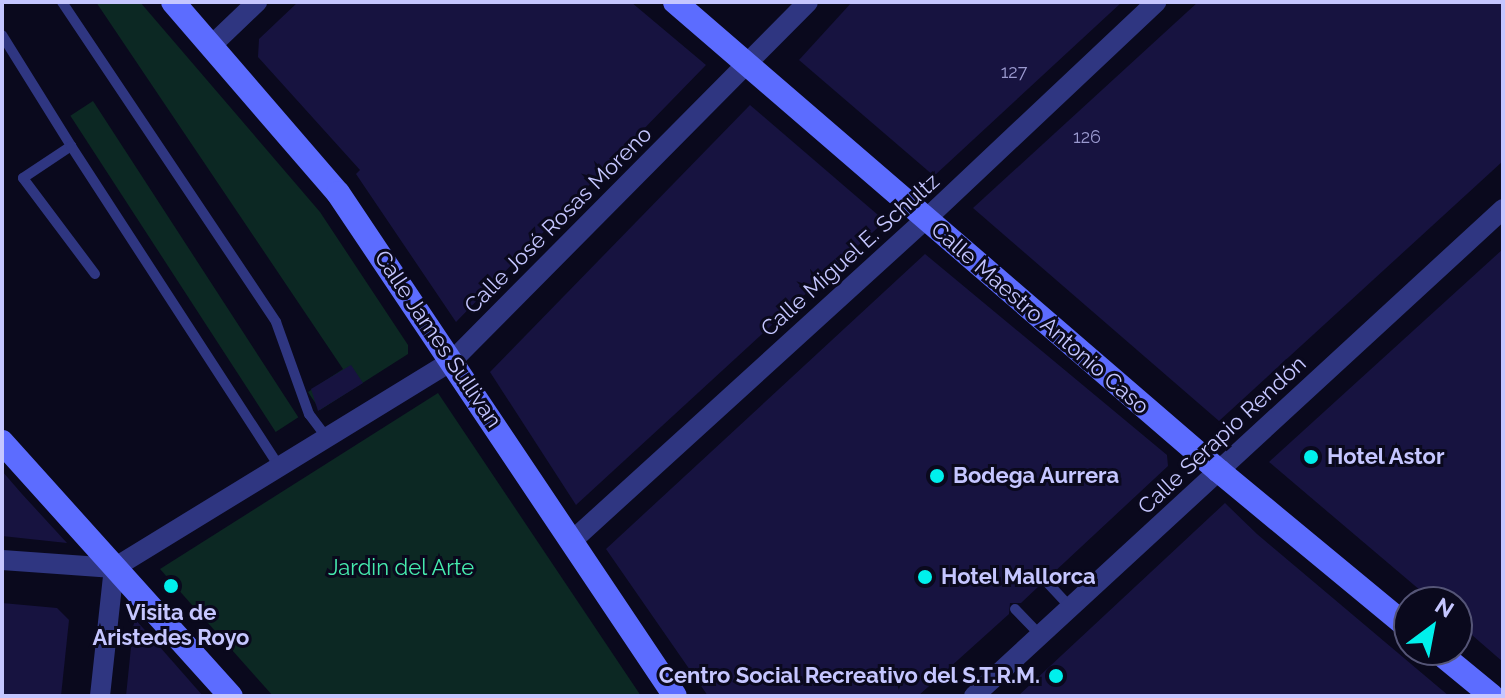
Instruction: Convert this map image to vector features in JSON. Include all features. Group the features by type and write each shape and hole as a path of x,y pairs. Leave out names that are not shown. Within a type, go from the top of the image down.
{"main road":[{"name":"Calle James Sullivan","path":"173,2 338,193 453,360 675,696"},
{"name":"Calle Maestro Antonio Caso","path":"675,2 1219,471 1393,615"},
{"path":"2,442 231,696"},
{"path":"1455,666 1492,696"}],"street":[{"path":"211,46 257,2"},
{"name":"Calle José Rosas Moreno","path":"114,568 329,440 453,360 808,2"},
{"name":"Calle Miguel E. Schultz","path":"573,540 925,220 1156,2"},
{"name":"Calle Serapio Rendón","path":"974,696 1503,209"},
{"path":"2,560 114,568 100,696"}],"lane":[{"path":"62,2 276,322 309,414 329,440"},
{"path":"2,35 280,469"},
{"path":"71,146 23,178 95,274"},
{"path":"1045,580 1071,608"},
{"path":"1015,609 1041,636"}],"green space":[{"path":"96,2 140,2 320,212 408,345 408,354 320,410 308,392 343,369"},
{"path":"93,101 298,417 276,432 70,116"},
{"name":"Jardin del Arte","path":"438,393 641,696 273,696 160,569"}],"building":[{"path":"298,2 631,2 706,65 456,322 356,174 360,170 258,57 259,39"},
{"path":"852,2 1122,2 934,176 799,60"},
{"path":"1198,2 1503,2 1503,161 1219,421 973,208"},
{"path":"750,105 885,221 576,505 490,372"},
{"path":"1503,249 1503,662 1473,636 1473,586 1415,586 1269,462"},
{"path":"925,254 1167,455 1168,466 1051,575 1040,574 1039,586 1021,603 1010,603 1009,614 918,696 708,696 606,549"},
{"path":"351,365 363,383 318,411 311,389"},
{"path":"2,471 22,494 67,543 2,536"},
{"path":"1225,503 1257,534 1393,649 1393,666 1413,666 1449,696 1018,696"},
{"path":"2,603 57,608 69,620 61,696 2,696"},
{"path":"134,618 152,638 203,696 126,696"}],"place":[{"name":"Hotel Astor","path":"1311,457"},
{"name":"Bodega Aurrera","path":"937,476"},
{"name":"Hotel Mallorca","path":"925,577"},
{"name":"Visita de Aristedes Royo","path":"171,586"},
{"name":"Centro Social Recreativo del S.T.R.M.","path":"1056,676"}]}
